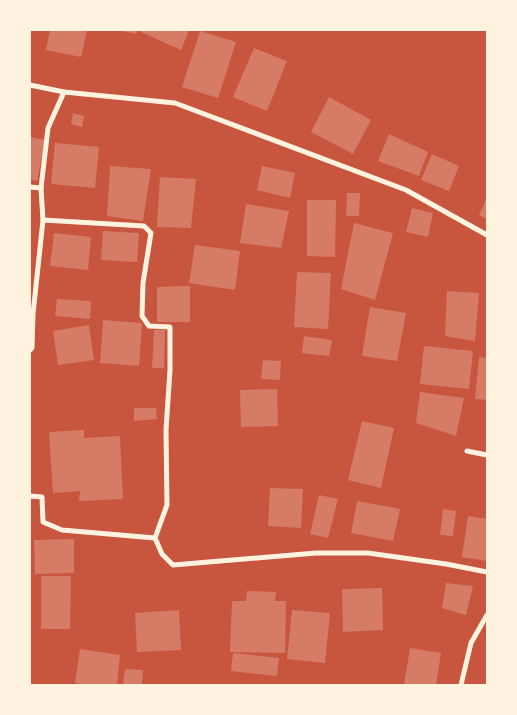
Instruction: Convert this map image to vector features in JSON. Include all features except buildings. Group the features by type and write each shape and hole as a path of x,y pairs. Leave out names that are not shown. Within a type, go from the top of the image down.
{"street":[{"path":"30,85 64,92 175,103 406,190 487,235"},
{"path":"30,350 32,348 33,314 42,220 41,188 48,128 64,92"},
{"path":"30,187 41,188"},
{"path":"42,220 144,226 151,233 143,283 142,316 149,326 170,327 170,370 166,430 167,505 155,538 162,554 173,565 316,553 368,553 487,572"},
{"path":"468,451 487,455"},
{"path":"30,496 42,497 44,522 62,530 155,538"},
{"path":"461,685 471,643 487,615"}]}
